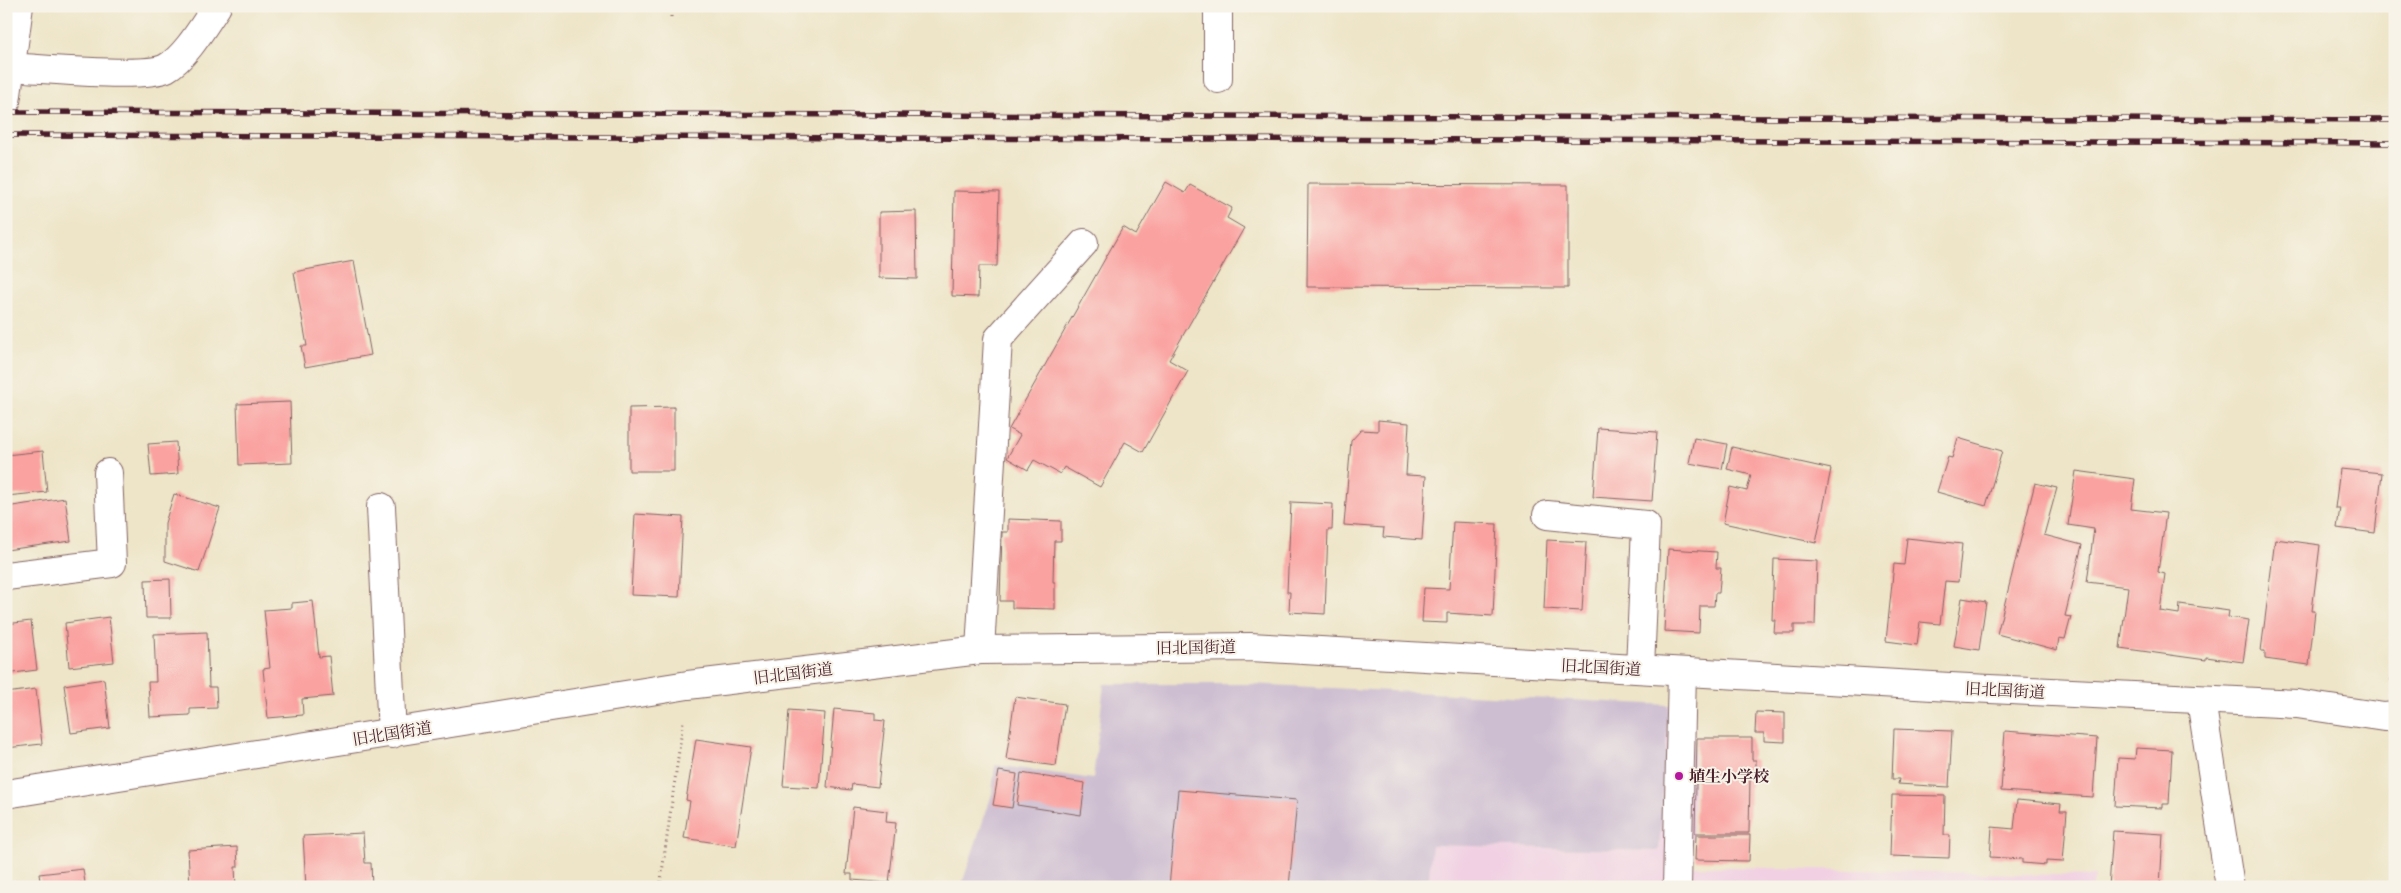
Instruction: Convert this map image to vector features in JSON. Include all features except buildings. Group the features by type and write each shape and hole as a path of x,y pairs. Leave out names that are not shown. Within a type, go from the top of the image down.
{"street":[{"path":"6,102 8,67 19,6"},
{"path":"8,67 143,73 166,68 186,50 217,6"},
{"path":"1218,6 1218,79"},
{"path":"980,650 998,339 1084,243"},
{"path":"6,576 112,563 108,473"},
{"path":"381,507 392,734"},
{"path":"1547,515 1646,525 1640,669"},
{"name":"旧北国街道","path":"6,794 392,734 688,685 980,650 1250,647 2297,704 2384,717 2395,716"},
{"path":"1677,887 1682,672"},
{"path":"2200,700 2230,887"}],"path":[{"path":"671,6 671,20"},
{"path":"660,887 688,685"}],"shaded area":[{"path":"1104,684 1250,684 1669,705 1659,851 1432,845 1428,887 961,887 992,794 995,765 1093,779"},
{"name":"埴生小学校","path":"1669,705 1695,706 1692,866 2095,876 2093,887 1428,887 1431,845 1659,851"}],"railway":[{"path":"6,112 2395,120"},
{"path":"6,135 2395,143"}],"place":[{"name":"埴生小学校","path":"1679,776"}]}
